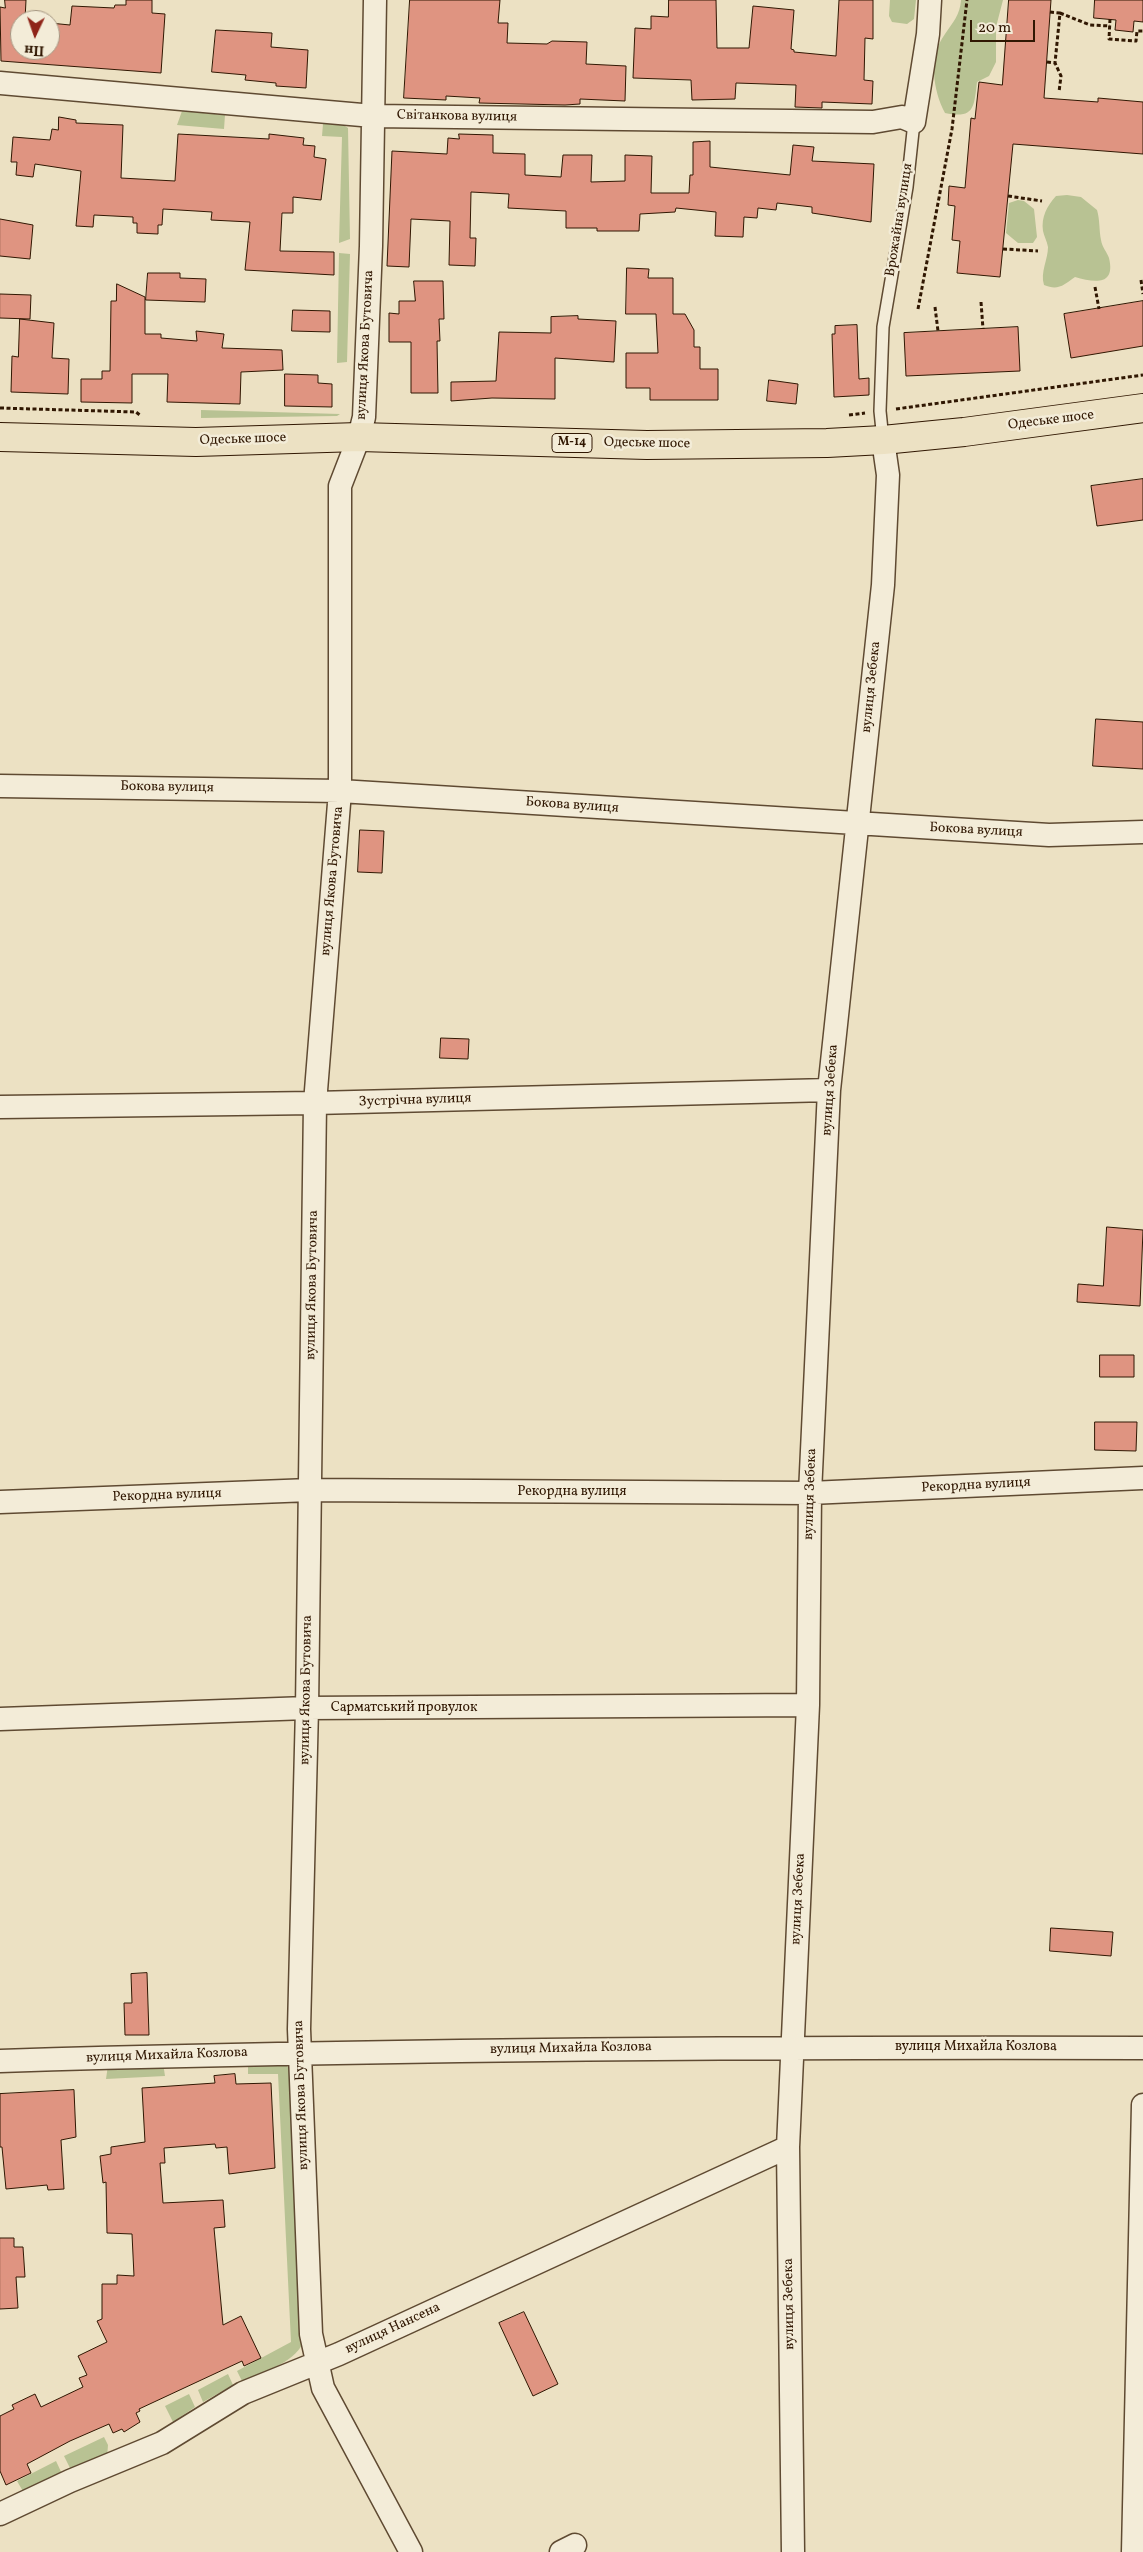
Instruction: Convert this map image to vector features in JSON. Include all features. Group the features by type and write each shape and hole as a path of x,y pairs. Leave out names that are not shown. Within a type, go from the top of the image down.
{"highway":[{"name":"Одеське шосе","path":"0,437 196,442 359,437 647,445 882,440 1058,420 1143,408"}],"street":[{"name":"вулиця Якова Бутовича","path":"376,0 369,297 364,417 359,437 340,486 340,791 315,1103 307,1708 300,2052 310,2334 323,2388 411,2552"},
{"name":"Врожайна вулиця","path":"914,122 928,34 930,0"},
{"name":"Світанкова вулиця","path":"0,83 373,116 865,122 902,116 914,122"},
{"name":"вулиця Зебека","path":"793,2552 788,2147 808,1705 810,1493 829,1090 883,585 888,475 882,440"},
{"name":"Бокова вулиця","path":"0,786 340,791 858,825 1049,835 1143,832"},
{"name":"Зустрічна вулиця","path":"0,1107 315,1103 829,1090"},
{"name":"Рекордна вулиця","path":"0,1502 310,1490 810,1493 1143,1478"},
{"name":"Сарматський провулок","path":"0,1719 307,1708 808,1705"},
{"name":"вулиця Михайла Козлова","path":"0,2061 300,2052 792,2047 1143,2048"},
{"path":"1133,2552 1143,2105"},
{"name":"вулиця Нансена","path":"0,2514 70,2481 162,2443 243,2393 317,2362 788,2147"}],"lane":[{"name":"Врожайна вулиця","path":"882,440 880,411 882,327 907,187 914,122"}],"path":[{"path":"918,309 952,129 967,0"},
{"path":"1050,12 1060,13 1090,25 1110,26"},
{"path":"1059,92 1061,76 1055,63 1060,13"},
{"path":"1110,19 1109,39 1136,41 1137,30 1143,31"},
{"path":"1047,62 1055,63"},
{"path":"1008,196 1042,201"},
{"path":"1002,249 1038,251"},
{"path":"1141,280 1143,294"},
{"path":"1095,287 1099,309"},
{"path":"981,302 983,329"},
{"path":"936,307 938,331"},
{"path":"843,416 1053,389 1143,375"},
{"path":"0,408 136,412 149,421"}],"green space":[{"path":"890,0 916,0 914,19 907,24 892,22 889,16"},
{"path":"961,0 1003,0 996,27 996,62 989,76 977,82 975,99 971,110 967,113 955,114 945,113 941,104 935,84 934,63 940,43 958,14"},
{"path":"182,111 225,115 224,129 177,125"},
{"path":"340,123 348,128 350,239 339,243 342,137 322,136 323,124"},
{"path":"1056,196 1081,197 1097,210 1100,236 1109,258 1109,274 1106,278 1096,281 1075,277 1061,286 1049,287 1044,285 1043,280 1048,247 1043,231 1043,221 1047,208"},
{"path":"1018,200 1024,201 1034,209 1037,237 1033,243 1018,243 1006,233 1009,203"},
{"path":"339,253 350,254 347,362 337,363"},
{"path":"201,410 340,414 337,416 201,418"},
{"path":"163,2063 165,2076 106,2079 108,2065"},
{"path":"284,2064 289,2068 303,2343 292,2357 285,2362 242,2381 237,2371 291,2342 278,2074 248,2074 248,2066"},
{"path":"228,2374 233,2385 203,2402 198,2390"},
{"path":"189,2394 195,2407 173,2422 165,2406"},
{"path":"104,2437 108,2445 107,2458 72,2472 64,2456"},
{"path":"56,2461 63,2476 24,2493 17,2481"}],"building":[{"path":"5,0 26,0 26,10 10,10 10,60 60,60 60,24 70,25 72,6 114,8 115,5 126,5 126,0 152,0 152,13 165,14 161,73 1,61 0,7 5,8"},
{"path":"410,0 500,0 498,23 508,23 507,43 587,42 586,64 626,66 625,101 580,99 580,104 565,105 479,103 480,98 446,96 446,100 404,98"},
{"path":"669,0 716,0 717,48 749,48 753,6 794,10 791,49 794,52 836,56 839,0 873,0 873,39 865,38 864,80 873,81 872,104 822,102 822,108 795,107 796,85 736,83 735,99 692,100 691,80 633,78 635,28 651,29 651,16 668,17"},
{"path":"1009,0 1051,0 1044,98 1098,102 1098,98 1143,102 1143,154 1013,144 1000,277 957,273 960,241 952,240 955,206 948,205 949,186 965,188 971,118 975,119 979,82 1002,85"},
{"path":"1095,0 1143,0 1143,22 1134,21 1133,32 1115,30 1116,20 1094,18"},
{"path":"216,30 272,33 271,47 308,50 306,88 276,86 276,83 245,80 246,75 212,72"},
{"path":"59,117 76,120 76,123 123,125 121,178 175,181 178,134 269,139 269,134 304,138 303,145 315,146 314,157 326,159 321,200 293,197 293,213 282,213 280,251 334,252 334,275 245,270 250,222 211,220 212,212 163,209 162,225 158,225 158,234 137,233 137,223 133,223 133,217 94,215 93,227 76,226 81,171 35,164 33,177 16,175 17,162 11,162 13,137 50,140 52,129 58,130"},
{"path":"459,134 493,135 493,153 525,154 525,175 561,177 563,155 592,155 591,182 625,181 625,155 652,156 651,193 689,193 690,175 693,175 693,142 710,141 710,167 790,175 793,145 814,147 812,161 874,164 871,222 812,213 812,207 777,203 776,210 758,208 757,218 744,217 743,237 715,236 716,212 676,208 675,212 640,214 639,231 597,231 597,228 566,228 566,211 508,208 509,194 471,192 470,238 476,238 475,266 449,265 450,221 411,219 409,267 387,266 392,151 447,154 448,138 459,139"},
{"path":"0,219 33,225 30,259 0,256"},
{"path":"627,268 649,269 648,278 673,278 673,314 685,314 694,330 694,347 700,347 700,369 718,369 718,400 650,400 650,388 626,388 626,353 658,353 656,314 626,314"},
{"path":"148,273 180,273 180,278 206,279 205,302 146,300"},
{"path":"414,281 443,281 444,319 439,319 440,341 437,341 438,393 411,393 411,342 389,342 389,313 399,314 399,301 415,301"},
{"path":"117,284 145,297 145,334 161,334 161,338 197,341 196,331 224,334 222,348 282,350 283,370 241,372 240,404 167,402 168,374 132,374 132,403 81,402 81,379 102,379 102,371 110,371 111,301 116,301"},
{"path":"0,294 31,295 30,319 0,318"},
{"path":"1143,301 1143,346 1071,358 1064,314"},
{"path":"293,310 330,311 330,332 292,331"},
{"path":"578,316 578,319 616,321 614,362 555,358 555,399 492,398 451,401 451,382 496,381 499,332 551,333 551,317"},
{"path":"20,319 54,323 52,358 69,359 68,394 11,392 12,356 18,357"},
{"path":"857,325 859,379 869,378 869,395 834,397 832,334 835,334 835,326"},
{"path":"1018,327 1020,371 906,376 904,333"},
{"path":"285,374 318,375 318,383 332,384 332,407 285,406"},
{"path":"769,380 798,384 796,404 767,401"},
{"path":"1143,479 1143,520 1097,526 1091,486"},
{"path":"1096,719 1143,722 1143,769 1093,766"},
{"path":"360,830 384,831 382,873 358,872"},
{"path":"441,1038 469,1039 468,1059 440,1058"},
{"path":"1107,1227 1143,1230 1140,1306 1077,1302 1078,1284 1103,1286"},
{"path":"1100,1355 1134,1355 1134,1377 1100,1377"},
{"path":"1095,1422 1137,1422 1136,1451 1095,1450"},
{"path":"1051,1928 1113,1932 1111,1956 1050,1951"},
{"path":"147,1973 149,2035 125,2035 124,2003 132,2003 131,1974"},
{"path":"235,2074 236,2084 271,2083 275,2168 229,2174 227,2147 216,2148 215,2144 164,2148 165,2163 160,2163 163,2203 223,2200 225,2227 214,2228 223,2325 241,2316 261,2358 244,2366 242,2361 139,2409 140,2411 136,2413 140,2422 124,2432 122,2429 113,2433 109,2424 70,2441 27,2464 31,2473 6,2485 0,2471 0,2416 14,2409 12,2405 35,2394 41,2407 83,2387 79,2378 87,2375 78,2356 107,2342 97,2321 102,2319 102,2284 117,2284 117,2275 134,2276 132,2234 107,2233 106,2182 103,2183 100,2156 111,2154 111,2147 145,2142 142,2088 215,2083 214,2076"},
{"path":"74,2090 76,2137 61,2140 64,2189 48,2190 47,2185 6,2189 2,2147 0,2147 0,2094"},
{"path":"0,2238 14,2238 14,2247 23,2247 25,2277 16,2277 18,2308 0,2309"},
{"path":"524,2312 558,2384 533,2396 499,2323"}]}
